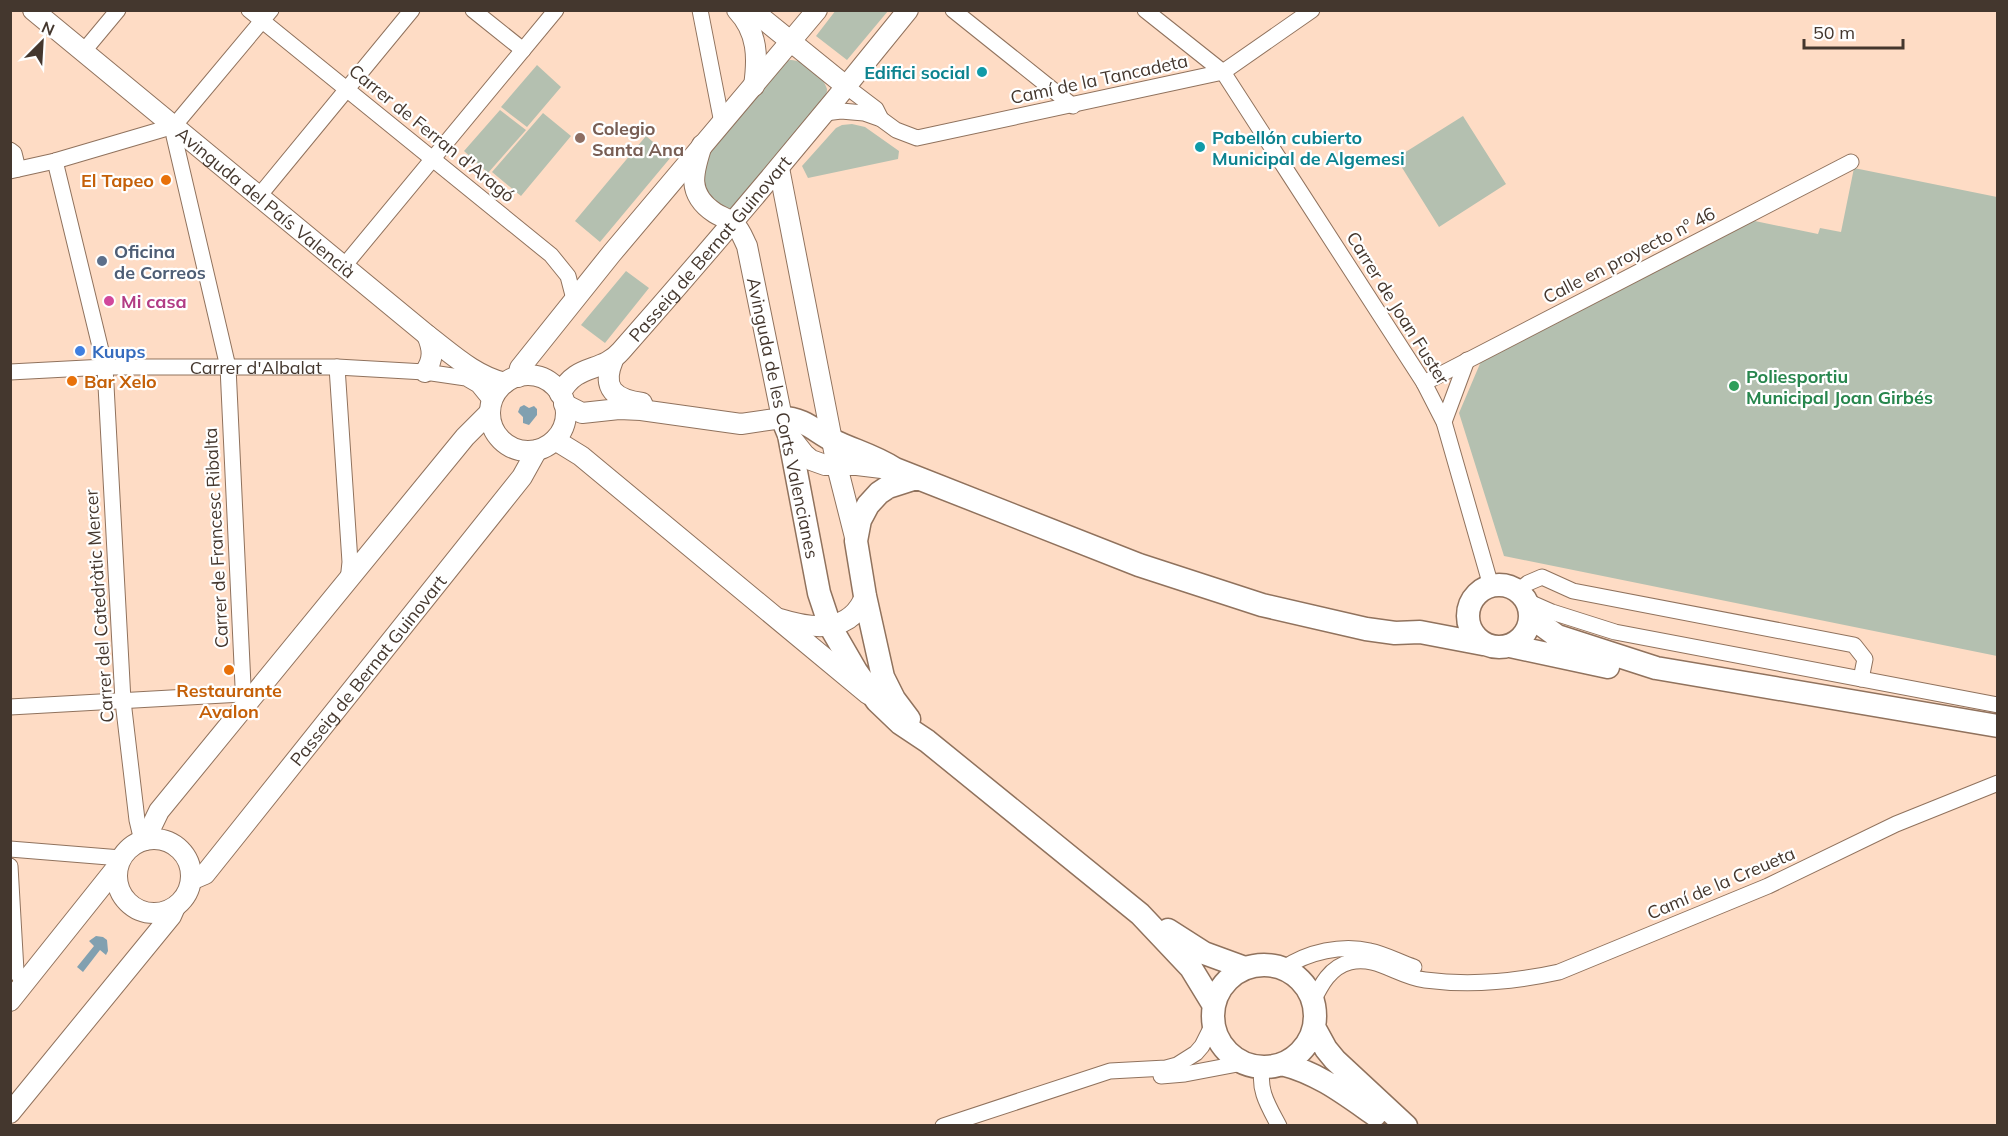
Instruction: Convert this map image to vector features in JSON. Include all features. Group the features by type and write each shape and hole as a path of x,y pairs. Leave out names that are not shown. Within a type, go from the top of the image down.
{"main road":[{"path":"786,426 801,421 832,441 878,458 895,470 1139,565 1262,605 1366,629 1395,633 1420,632 1501,648 1510,646 1525,635 1525,603"},
{"name":"Avinguda de les Corts Valencianes","path":"786,426 819,593 830,626 855,671 877,701 900,723 927,741"},
{"path":"916,478 888,487 868,504 860,520 856,541 865,596 883,677 894,699 927,741 1140,914 1191,968 1213,1014 1220,1043 1226,1051 1263,1064 1301,1069 1323,1079 1390,1125"},
{"path":"1483,644 1469,628 1467,617 1469,607 1473,597 1481,590 1500,585 1525,603 1557,636 1656,668"},
{"path":"1420,632 1469,607"},
{"path":"1510,646 1611,667 1656,668 1996,719"},
{"path":"1140,914 1204,952 1245,968"},
{"path":"1213,1014 1221,986 1228,978 1245,968 1265,964 1284,968 1301,980 1313,1001 1315,1017 1311,1036 1299,1053 1263,1064"},
{"path":"1314,1027 1335,1060 1406,1125"}],"street":[{"name":"Avinguda del País Valencià","path":"33,10 428,335 489,379 512,380"},
{"path":"83,52 118,10"},
{"name":"Carrer de Ferran d'Aragó","path":"249,10 266,16 347,89 551,255 568,276 574,299"},
{"path":"260,196 412,10"},
{"path":"473,10 523,50"},
{"path":"344,266 556,10"},
{"path":"700,10 722,123"},
{"path":"737,10 750,27 757,50 754,86"},
{"path":"752,10 847,87"},
{"path":"512,380 574,299 817,10"},
{"name":"Passeig de Bernat Guinovart","path":"562,399 565,384 574,375 613,360 734,222 908,10"},
{"path":"953,10 1073,106"},
{"name":"Carrer de Joan Fuster","path":"1145,10 1223,72 1424,383 1444,422 1491,586"},
{"name":"Camí de la Tancadeta","path":"825,113 841,111 864,113 881,119 896,130 917,138 1073,106 1223,72 1312,10"},
{"path":"10,150 14,153 14,170 56,161 174,126 266,16"},
{"name":"Camí de la Tancadeta","path":"847,87 876,109 881,119"},
{"name":"Carrer de Francesc Ribalta","path":"174,126 174,136 228,368 243,700"},
{"path":"702,145 693,179 696,192 708,208 734,222"},
{"name":"Carrer del Catedràtic Mercer","path":"56,161 105,367 123,701 137,820 143,840"},
{"name":"Calle en proyecto nº 46","path":"1424,383 1851,162"},
{"path":"779,168 837,466 856,541"},
{"name":"Avinguda de les Corts Valencianes","path":"734,222 747,246 786,426"},
{"path":"425,372 432,358 433,348 428,335"},
{"path":"613,360 608,373 609,383 617,396 625,400 674,407 710,420"},
{"path":"1444,422 1467,360"},
{"name":"Carrer d'Albalat","path":"10,372 105,367 337,367 425,372 466,378 478,385 490,407"},
{"path":"337,367 350,562 348,581"},
{"path":"143,840 159,811 243,700 348,581 490,407 499,388 512,380 530,375 542,378 552,384 562,399 566,417 555,440 537,450 525,451 514,449 496,434 491,424 490,407"},
{"path":"562,399 582,413 619,409 641,410 741,424 786,426 798,448 811,460 837,466 857,465 895,470"},
{"path":"555,440 581,456 877,701"},
{"name":"Passeig de Bernat Guinovart","path":"191,880 205,874 522,477 537,450"},
{"path":"1861,679 1865,659 1854,645 1573,591 1542,577 1528,583 1525,603 1615,632 1861,679 1996,719"},
{"path":"775,617 799,625 830,626 848,619 857,612 865,596"},
{"path":"10,707 123,701 243,700"},
{"name":"Camí de la Creueta","path":"1313,1001 1327,977 1338,967 1358,960 1378,964 1424,980 1496,983 1559,972 1768,886 1896,824 1998,783"},
{"path":"10,1113 186,895 191,880 189,863 179,849 163,840 143,840 134,845 17,976"},
{"path":"10,849 119,862"},
{"path":"119,862 117,884 131,906 153,913 175,907"},
{"path":"10,867 17,976 10,1001"},
{"name":"Camí de la Creueta","path":"1284,968 1325,951 1355,948 1384,955 1450,981"},
{"path":"943,1125 1110,1071 1166,1068 1177,1065 1196,1053 1202,1046 1213,1014"},
{"path":"1092,1077 1157,1077 1263,1064 1260,1077 1264,1096 1279,1125"}],"green space":[{"path":"836,10 888,11 847,60 816,36"},
{"path":"790,60 806,65 822,79 827,89 826,99 732,208 725,208 706,196 702,171 707,157 785,62"},
{"path":"537,65 561,87 527,127 501,107"},
{"path":"500,110 526,130 488,173 464,151"},
{"path":"543,113 571,136 521,196 492,172"},
{"path":"1463,116 1506,184 1439,227 1396,158"},
{"path":"852,124 865,127 899,151 898,159 808,178 802,166 836,128"},
{"path":"646,136 671,157 600,242 575,221"},
{"name":"Poliesportiu Municipal Joan Girbés","path":"1854,168 1997,197 1997,656 1504,556 1459,413 1482,359 1750,220 1818,234 1820,228 1841,232"},
{"path":"626,271 649,288 605,343 581,325"}],"water":[{"path":"524,405 529,408 534,406 537,409 537,415 529,425 523,423 523,417 518,412"},
{"path":"96,936 107,940 108,951 106,955 100,950 83,972 77,967 94,946 89,941"}],"place":[{"name":"Edifici social","path":"982,72"},
{"name":"Colegio Santa Ana","path":"580,138"},
{"name":"Pabellón cubierto Municipal de Algemesi","path":"1200,147"},
{"name":"El Tapeo","path":"166,180"},
{"name":"Oficina de Correos","path":"102,261"},
{"name":"Mi casa","path":"109,301"},
{"name":"Kuups","path":"80,351"},
{"name":"Bar Xelo","path":"72,381"},
{"name":"Poliesportiu Municipal Joan Girbés","path":"1734,386"},
{"name":"Restaurante Avalon","path":"229,670"}]}
